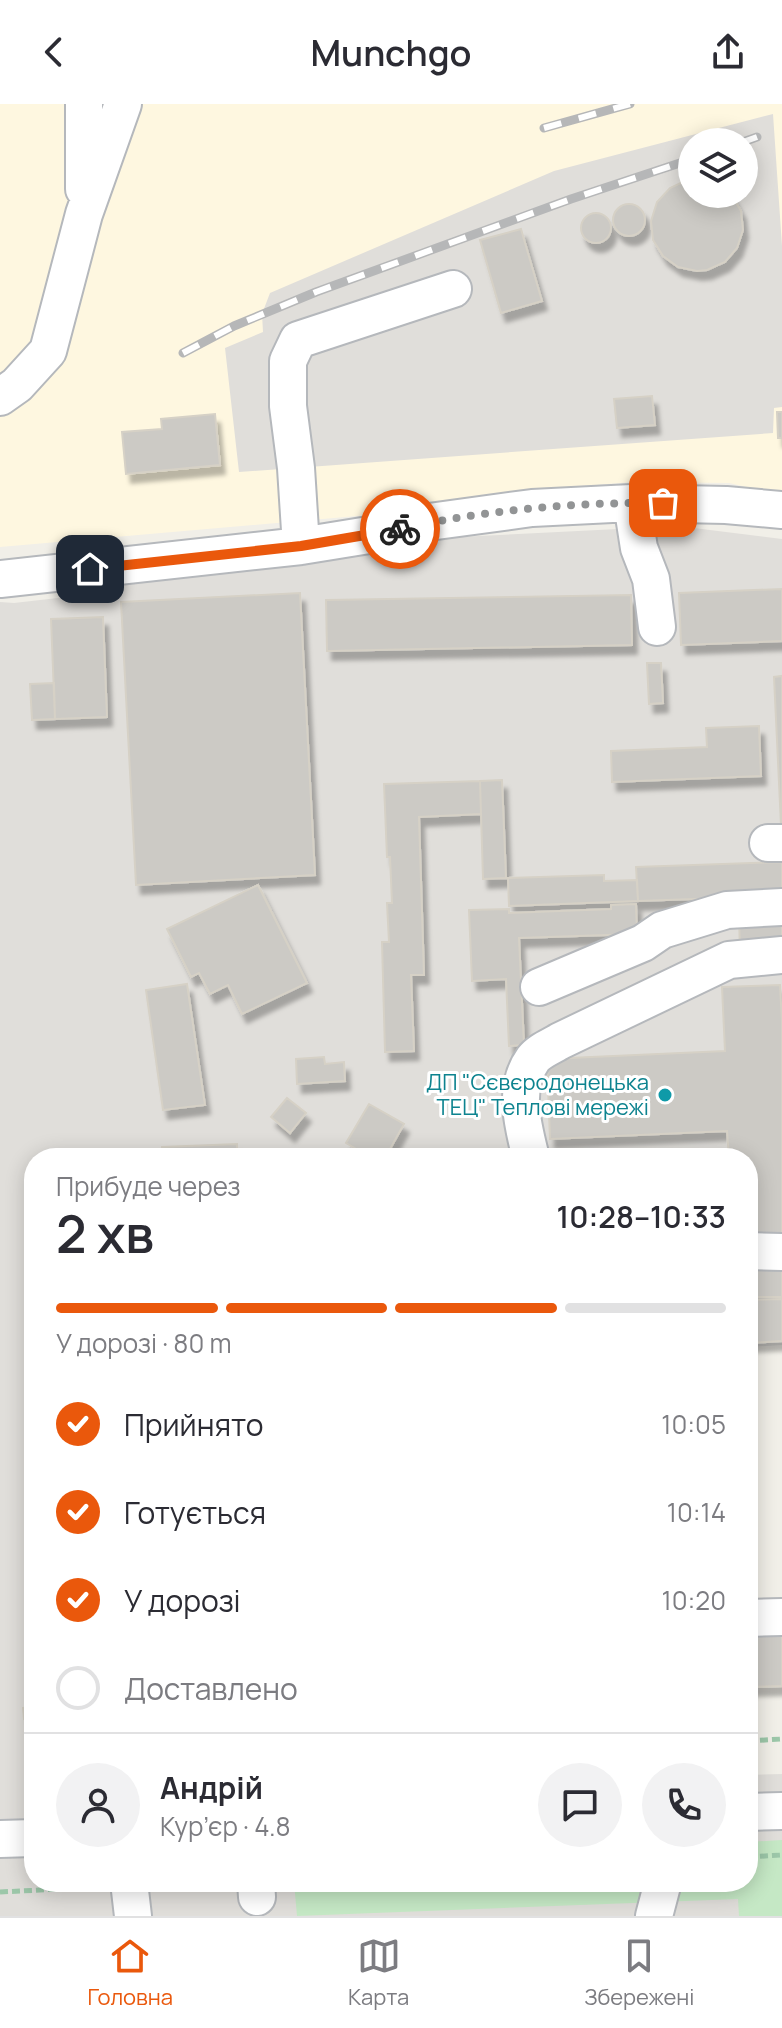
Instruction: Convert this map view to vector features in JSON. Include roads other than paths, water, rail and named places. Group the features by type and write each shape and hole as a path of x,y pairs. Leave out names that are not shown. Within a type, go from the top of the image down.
{"street":[{"path":"84,104 84,214"},
{"path":"0,397 17,385 48,351 84,214 123,104"},
{"path":"301,546 288,406 288,361 298,340 453,289"},
{"path":"632,503 639,548 651,579 657,627"},
{"path":"0,579 301,546 429,522 532,508 632,503 782,510"},
{"path":"539,987 643,943 662,930 727,910 782,907"},
{"path":"528,1148 523,1127 520,1086 534,1057 560,1041 729,960 782,955"},
{"path":"758,1251 782,1252"},
{"path":"758,1618 782,1617"},
{"path":"758,1812 782,1811"},
{"path":"0,1839 24,1838"},
{"path":"122,1892 133,1916"},
{"path":"654,1916 660,1892"}],"railway":[{"path":"544,128 630,104"},
{"path":"183,353 234,326 316,292 571,199 678,164"}],"place":[{"name":"ДП \"Сєвєродонецька ТЕЦ\" Теплові мережі","path":"665,1095"}]}
